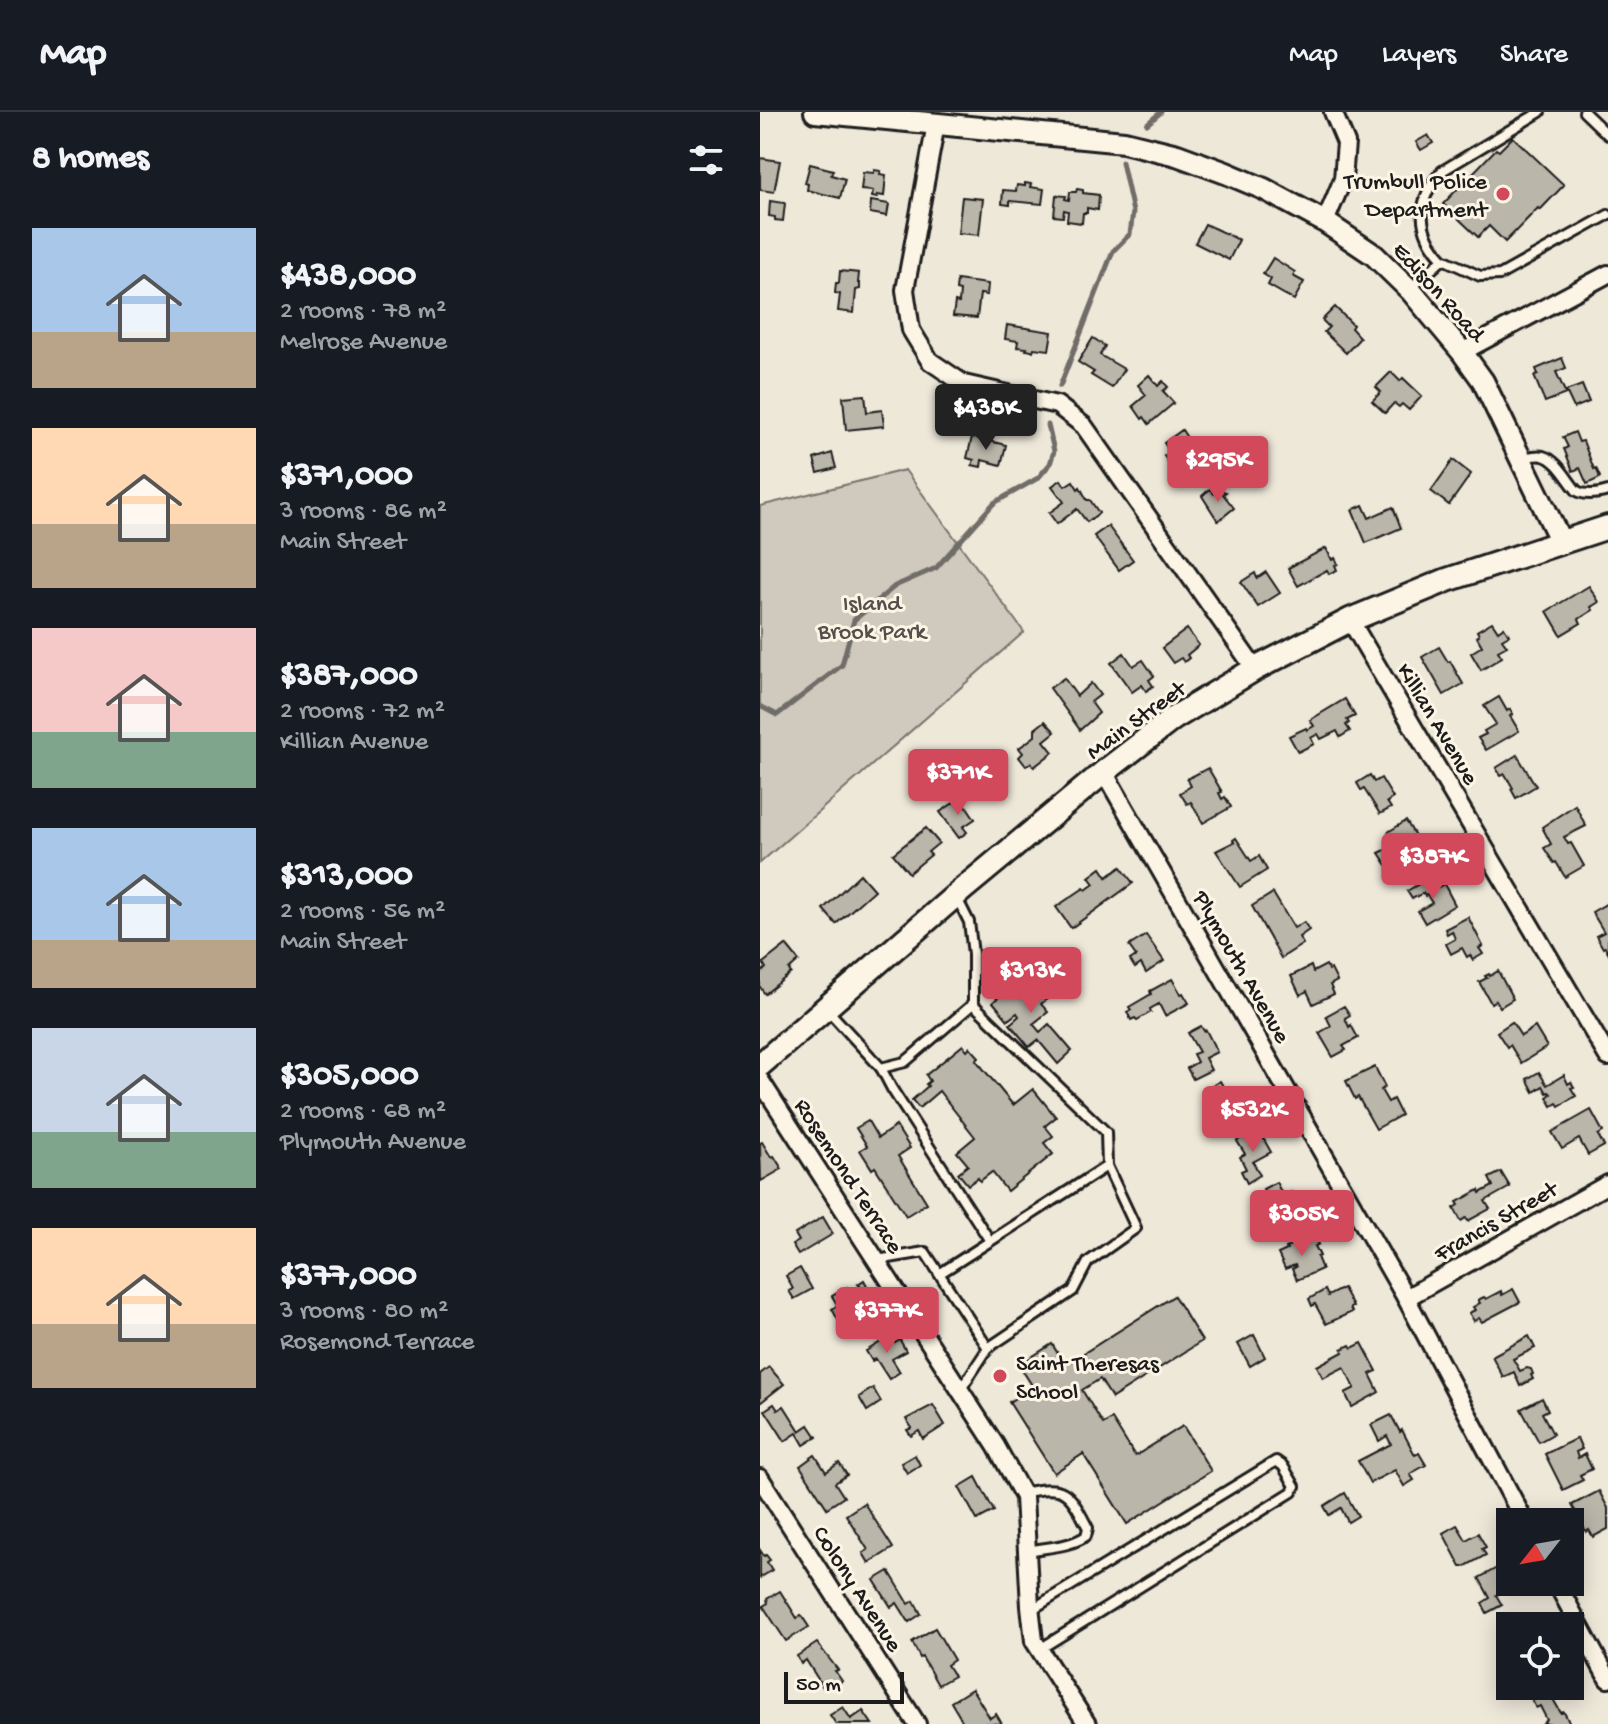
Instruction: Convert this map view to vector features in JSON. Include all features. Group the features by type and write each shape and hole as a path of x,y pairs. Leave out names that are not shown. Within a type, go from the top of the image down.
{"main road":[{"name":"Main Street","path":"760,1065 956,895 1174,718 1255,669 1350,620 1447,580 1561,542 1605,531"}],"street":[{"name":"Edison Road","path":"815,112 1110,141 1177,155 1264,189 1325,222 1374,255 1409,289 1462,352 1483,381 1561,542"},
{"path":"1325,222 1343,179 1346,143 1333,112"},
{"path":"936,124 905,290 911,330 930,361 964,384 1057,405 1084,426 1255,669"},
{"path":"1462,352 1608,274"},
{"name":"Killian Avenue","path":"1350,620 1608,1057"},
{"name":"Plymouth Avenue","path":"1104,772 1406,1298 1518,1508"},
{"name":"Rosemond Terrace","path":"760,1080 996,1446 1022,1493 1034,1641 1087,1724"},
{"name":"Francis Street","path":"1406,1298 1608,1184"},
{"name":"Colony Avenue","path":"760,1478 917,1724"},
{"path":"1564,1596 1608,1679"}],"lane":[{"path":"1540,112 1442,171 1431,183 1423,203 1423,226 1433,249 1443,259 1480,276 1500,275 1608,215"},
{"path":"1584,112 1608,135"},
{"path":"1409,289 1443,259"},
{"path":"1521,459 1540,455 1547,457 1581,494 1608,491"},
{"path":"956,895 969,922 973,954 973,1004 1106,1132 1107,1166 1136,1228 1088,1262 1073,1291 988,1348 960,1390"},
{"path":"881,1068 905,1062 973,1004"},
{"path":"826,1007 881,1068 990,1241"},
{"path":"939,1274 1107,1166"},
{"path":"876,1260 925,1252 988,1348"},
{"path":"1030,1611 1276,1461 1283,1466 1295,1486 1292,1492 1040,1649"},
{"path":"1022,1493 1055,1488 1068,1495 1088,1528 1086,1536 1080,1540 1027,1551"}],"green space":[{"name":"Island Brook Park","path":"905,470 1024,632 760,863 760,506"}],"building":[{"path":"1428,135 1433,143 1421,150 1416,142"},
{"name":"Trumbull Police Department","path":"1513,137 1564,185 1505,242 1489,226 1478,237 1443,204 1496,149 1499,151"},
{"path":"760,158 780,161 774,192 760,190"},
{"path":"810,164 833,170 831,175 845,179 840,198 807,190 808,184 805,183"},
{"path":"874,170 886,175 884,196 877,195 877,198 872,197 873,191 861,190 863,172 874,173"},
{"path":"1025,183 1044,189 1042,204 1010,201 1010,205 1002,204 1003,190 1016,191 1017,185 1025,186"},
{"path":"1077,189 1099,195 1098,210 1087,208 1082,223 1067,221 1068,211 1064,210 1063,217 1054,216 1056,195 1066,196 1065,199 1069,200 1070,192"},
{"path":"962,197 983,199 979,235 958,233"},
{"path":"770,201 785,203 783,221 769,216"},
{"path":"871,201 889,204 887,216 870,213"},
{"path":"1205,224 1239,240 1229,260 1195,243"},
{"path":"1273,258 1304,282 1294,300 1268,285 1271,279 1263,274"},
{"path":"840,271 859,273 860,289 856,290 854,313 838,311 840,294 835,293"},
{"path":"957,280 988,284 987,295 980,294 977,318 953,316 955,302 959,303"},
{"path":"1335,307 1353,325 1351,328 1360,338 1346,353 1324,332 1329,327 1322,320"},
{"path":"1007,325 1052,332 1049,350 1034,348 1033,351 1017,347 1018,341 1005,339"},
{"path":"1093,338 1105,346 1100,355 1124,369 1112,388 1091,375 1094,372 1078,362"},
{"path":"1562,358 1566,368 1556,372 1566,394 1545,402 1534,376 1538,374 1536,369"},
{"path":"1391,372 1400,381 1403,378 1422,396 1409,410 1402,404 1399,407 1394,403 1385,413 1372,401 1381,392 1376,387"},
{"path":"1149,375 1158,386 1163,381 1168,387 1163,391 1174,403 1149,424 1133,406 1146,395 1138,385"},
{"path":"1582,385 1589,402 1574,408 1566,391"},
{"path":"865,395 867,412 882,410 884,426 846,430 843,397"},
{"path":"1182,430 1195,450 1189,454 1196,465 1183,474 1178,467 1174,470 1164,456 1170,452 1164,443"},
{"path":"1575,432 1579,442 1583,441 1600,477 1587,484 1580,468 1573,471 1564,449 1568,447 1563,437"},
{"path":"972,437 1006,445 1001,465 982,460 981,467 972,465 974,460 967,458"},
{"path":"832,453 836,468 818,473 814,459"},
{"path":"1235,459 1243,470 1229,480 1221,468"},
{"path":"1453,460 1471,474 1449,505 1431,491"},
{"path":"1061,480 1065,486 1073,481 1078,489 1080,487 1099,513 1087,522 1077,509 1057,524 1049,513 1064,502 1052,486"},
{"path":"1210,489 1214,494 1220,490 1226,492 1223,494 1234,508 1218,521 1202,496"},
{"path":"1363,505 1369,518 1393,507 1401,528 1366,543 1352,510"},
{"path":"1108,526 1133,560 1119,570 1094,536"},
{"path":"1326,548 1338,564 1335,565 1337,570 1329,574 1327,570 1298,586 1288,568"},
{"path":"1266,572 1280,593 1258,607 1241,582 1255,573 1257,578"},
{"path":"1589,586 1599,602 1579,619 1581,623 1561,635 1547,611"},
{"path":"1492,622 1498,631 1504,627 1509,635 1502,639 1507,646 1498,651 1502,657 1481,670 1471,653 1482,646 1477,631"},
{"path":"1187,629 1199,645 1184,662 1181,658 1173,663 1162,648"},
{"path":"1439,647 1463,684 1444,695 1422,657"},
{"path":"1124,653 1133,666 1143,660 1154,676 1149,680 1153,686 1146,691 1142,685 1132,692 1111,663"},
{"path":"1064,678 1077,696 1091,683 1100,695 1091,702 1099,713 1080,730 1050,688"},
{"path":"1499,697 1507,711 1510,709 1513,714 1510,716 1519,731 1486,750 1478,738 1496,724 1484,706"},
{"path":"1345,699 1355,716 1347,720 1350,731 1340,737 1337,731 1321,739 1318,734 1311,738 1314,744 1298,752 1289,736 1314,726 1310,720"},
{"path":"1045,721 1055,732 1044,741 1053,752 1034,767 1031,763 1026,766 1019,757 1023,753 1019,748 1035,736 1035,729"},
{"path":"1517,755 1536,786 1516,798 1505,774 1501,776 1496,768"},
{"path":"1208,768 1222,792 1219,793 1222,799 1225,797 1231,807 1203,823 1191,802 1187,804 1180,793 1191,786 1187,779"},
{"path":"1370,775 1374,782 1381,778 1393,798 1387,802 1391,808 1380,814 1357,783"},
{"path":"961,798 975,819 963,827 967,832 959,838 940,812"},
{"path":"1575,805 1586,826 1564,837 1584,866 1565,877 1544,848 1551,844 1542,827"},
{"path":"1406,821 1422,847 1405,860 1402,855 1387,865 1379,853 1396,845 1388,832"},
{"path":"926,828 939,843 928,852 931,855 909,873 893,854"},
{"path":"1236,838 1251,861 1259,856 1267,870 1240,887 1216,851"},
{"path":"1121,867 1133,883 1071,928 1056,907 1094,884 1089,877 1101,868 1107,877"},
{"path":"860,874 874,890 836,924 823,909"},
{"path":"1424,881 1430,892 1444,884 1455,905 1425,923 1418,911 1432,903 1423,893 1412,899 1407,891"},
{"path":"1273,893 1294,928 1304,922 1309,930 1299,937 1303,944 1281,958 1252,906"},
{"path":"1606,904 1608,952 1596,936 1604,932 1592,912"},
{"path":"1468,917 1483,946 1479,948 1483,954 1473,960 1462,948 1451,954 1446,944 1455,939 1452,931 1447,934 1445,929"},
{"path":"1146,935 1164,961 1146,973 1141,964 1135,968 1130,960 1136,956 1129,946"},
{"path":"786,945 799,961 789,970 791,973 765,994 760,987 760,974 766,968 763,963"},
{"path":"1326,965 1337,981 1330,985 1334,994 1313,1004 1307,991 1300,995 1291,976 1311,966 1313,972"},
{"path":"1030,971 1051,996 1041,1004 1048,1012 1033,1024 1040,1032 1049,1024 1072,1051 1058,1064 1038,1040 1029,1047 1010,1024 1019,1016 1017,1013 1008,1020 993,1002 1015,980"},
{"path":"1498,971 1513,999 1500,1007 1496,1000 1491,1003 1479,982"},
{"path":"1172,979 1189,1003 1165,1016 1159,1004 1137,1020 1131,1020 1127,1012 1131,1010 1129,1007"},
{"path":"1344,1006 1350,1015 1345,1018 1358,1038 1343,1046 1346,1050 1333,1057 1319,1033 1331,1026 1326,1016"},
{"path":"1512,1022 1521,1036 1535,1027 1547,1047 1521,1063 1497,1032"},
{"path":"1201,1026 1217,1052 1205,1058 1211,1070 1193,1079 1187,1068 1197,1062 1193,1054 1199,1052 1188,1033"},
{"path":"963,1045 967,1050 970,1047 979,1057 976,1060 1013,1105 1033,1089 1056,1117 1045,1126 1053,1136 1044,1143 1053,1154 1007,1191 992,1172 968,1185 958,1173 968,1165 957,1152 975,1137 939,1091 919,1108 912,1100 928,1086 926,1084 930,1081 926,1075"},
{"path":"1375,1067 1385,1087 1381,1090 1388,1102 1393,1099 1401,1115 1376,1129 1346,1081"},
{"path":"1539,1072 1547,1085 1564,1075 1568,1084 1571,1082 1574,1087 1571,1088 1576,1096 1559,1106 1557,1103 1552,1106 1547,1097 1551,1094 1543,1086 1534,1092 1527,1079"},
{"path":"1220,1081 1228,1095 1238,1090 1249,1112 1224,1123 1217,1109 1226,1104 1222,1096 1215,1100 1208,1088"},
{"path":"1591,1110 1603,1132 1598,1135 1604,1146 1588,1155 1579,1139 1562,1149 1552,1132"},
{"path":"868,1121 878,1138 896,1126 910,1148 898,1156 927,1203 906,1216 875,1167 872,1169 860,1150 867,1146 856,1128"},
{"path":"1258,1129 1271,1152 1253,1162 1260,1175 1247,1183 1241,1171 1246,1169 1240,1157 1245,1154 1237,1141"},
{"path":"760,1143 782,1169 761,1181"},
{"path":"1501,1172 1510,1187 1485,1201 1490,1209 1468,1221 1466,1218 1461,1221 1454,1208 1459,1205 1457,1202 1493,1186 1489,1178"},
{"path":"1276,1182 1283,1196 1291,1192 1301,1211 1279,1223 1273,1212 1279,1208 1276,1201 1270,1204 1263,1189"},
{"path":"823,1217 833,1234 798,1255 792,1245 799,1241 795,1234"},
{"path":"1314,1235 1319,1244 1315,1246 1322,1269 1297,1280 1292,1269 1295,1265 1285,1269 1278,1254"},
{"path":"800,1268 812,1289 794,1299 786,1276"},
{"path":"864,1280 874,1299 869,1302 872,1307 858,1315 856,1311 838,1320 832,1309 838,1306 832,1296 847,1287 850,1292"},
{"path":"1343,1288 1353,1307 1350,1308 1352,1312 1326,1324 1309,1299 1325,1290 1328,1296"},
{"path":"1513,1289 1520,1302 1482,1322 1479,1318 1474,1321 1469,1313 1480,1303 1478,1300 1501,1291 1502,1295"},
{"path":"1174,1296 1202,1341 1112,1398 1100,1379 1082,1390 1103,1424 1112,1419 1135,1456 1183,1426 1211,1471 1127,1524 1083,1454 1054,1473 1009,1402 1033,1387 1019,1365 1052,1344 1065,1365"},
{"path":"1254,1335 1265,1357 1250,1366 1238,1344"},
{"path":"891,1336 895,1343 900,1340 906,1351 892,1359 900,1372 889,1379 876,1359 872,1361 866,1351"},
{"path":"1529,1336 1535,1348 1513,1359 1520,1371 1527,1368 1533,1374 1533,1379 1520,1386 1514,1372 1503,1377 1492,1356"},
{"path":"1362,1343 1377,1371 1370,1374 1379,1392 1352,1407 1345,1393 1355,1388 1344,1367 1323,1378 1317,1366 1343,1352 1342,1349"},
{"path":"769,1367 784,1384 760,1403 760,1374"},
{"path":"873,1388 881,1402 867,1411 859,1397"},
{"path":"1542,1398 1548,1410 1542,1413 1553,1434 1539,1442 1521,1409"},
{"path":"774,1404 778,1410 784,1406 800,1431 809,1425 817,1437 804,1445 797,1433 785,1441 765,1410"},
{"path":"933,1405 945,1425 923,1439 919,1431 911,1436 907,1430 912,1428 906,1419"},
{"path":"1391,1415 1415,1455 1419,1453 1426,1465 1410,1474 1414,1480 1404,1486 1395,1470 1370,1483 1358,1461 1391,1444 1387,1436 1379,1441 1371,1425"},
{"path":"1577,1438 1582,1449 1576,1452 1578,1458 1585,1454 1592,1469 1580,1475 1583,1480 1563,1490 1545,1454"},
{"path":"815,1455 826,1472 839,1463 847,1475 835,1483 844,1497 827,1508 800,1466"},
{"path":"915,1455 920,1465 907,1473 901,1463"},
{"path":"976,1477 994,1511 977,1520 959,1487"},
{"path":"1599,1491 1608,1508 1608,1529 1593,1537 1584,1528 1584,1508 1574,1508 1572,1505"},
{"path":"1345,1493 1358,1516 1348,1522 1341,1508 1329,1515 1324,1506"},
{"path":"864,1503 893,1548 869,1563 863,1553 868,1550 846,1515"},
{"path":"1457,1525 1466,1540 1478,1533 1486,1547 1482,1549 1486,1555 1464,1567 1461,1567 1443,1533"},
{"path":"760,1550 770,1560 767,1562 772,1570 760,1578"},
{"path":"1496,1569 1496,1596 1502,1605 1487,1613 1482,1603 1490,1598 1479,1578"},
{"path":"889,1571 909,1604 914,1601 921,1614 909,1622 897,1603 891,1607 874,1580"},
{"path":"780,1591 797,1618 801,1615 809,1627 786,1641 763,1606 768,1603 767,1599"},
{"path":"935,1628 954,1660 947,1665 954,1676 938,1685 912,1642"},
{"path":"817,1643 838,1670 835,1671 842,1681 833,1687 831,1682 823,1687 806,1660 801,1664 797,1656"},
{"path":"972,1689 990,1718 996,1714 1002,1724 964,1724 951,1702"},
{"path":"1554,1700 1570,1724 1543,1724 1547,1720 1540,1706 1536,1708 1532,1701"},
{"path":"843,1707 851,1719 863,1711 872,1724 836,1724 830,1715"}],"waterway":[{"path":"1147,124 1161,112"},
{"path":"1060,386 1113,251 1130,234 1133,212 1122,162"},
{"path":"760,706 777,715 842,665 854,620 895,586 936,568 994,503 1038,478 1050,464 1054,451 1048,425"}],"place":[{"name":"Trumbull Police Department","path":"1503,194"},
{"name":"Saint Theresas School","path":"1000,1376"}]}
